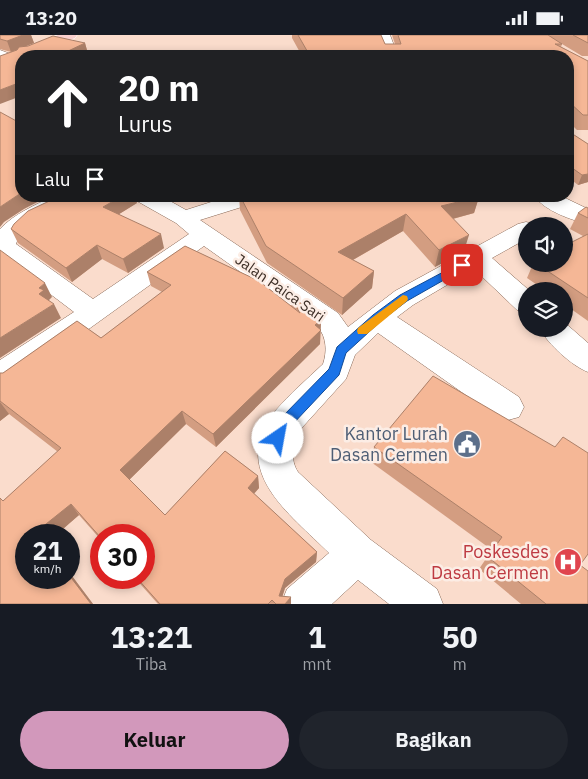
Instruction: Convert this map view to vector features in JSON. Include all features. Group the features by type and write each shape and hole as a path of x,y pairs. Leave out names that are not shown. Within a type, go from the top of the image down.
{"main road":[{"path":"29,50 70,35"}],"street":[{"path":"383,35 389,50"},
{"path":"60,202 16,226 4,238 4,244 6,249 93,313"},
{"name":"Jalan Paica Sari","path":"155,202 194,226 321,315 334,327 340,342 341,351"},
{"path":"0,376 93,313 194,226 241,202"},
{"path":"555,202 588,217"},
{"path":"548,217 565,208"},
{"path":"422,604 358,553 291,491 280,477 275,457 278,438 287,421 335,371 341,351 377,318 404,298 518,233"},
{"path":"476,257 518,296"},
{"path":"377,318 508,407"},
{"path":"563,337 588,360"},
{"path":"302,604 358,553"}],"building":[{"path":"0,35 23,35 7,41 0,39"},
{"path":"298,35 381,35 385,44 401,44 398,35 548,35 562,44 555,44 567,50 307,50"},
{"path":"573,35 588,35 588,43"},
{"path":"53,36 85,43 70,50 17,50 19,47 28,46"},
{"path":"15,51 15,84 0,90 0,56"},
{"path":"574,54 588,61 588,115 583,115 574,107"},
{"path":"0,112 15,120 15,197 0,207"},
{"path":"574,135 588,144 588,174 582,175 574,169"},
{"path":"47,202 112,202 103,207 161,234 123,259 97,245 66,268 11,229 28,211"},
{"path":"243,202 458,202 441,206 469,235 439,250 406,214 338,252 374,271 343,298 266,246"},
{"path":"586,207 588,208 588,218 578,213"},
{"path":"588,234 588,298 573,288 573,282 564,282 549,272 573,272 573,242"},
{"path":"185,246 259,281 300,313 290,296 317,314 321,320 315,325 321,330 213,434 182,411 120,470 165,515 225,451 258,476 248,488 317,552 285,579 279,596 291,597 285,604 276,604 272,600 268,604 160,604 147,589 155,589 155,524 90,524 90,526 71,504 46,524 15,524 15,589 80,589 91,604 0,604 0,498 3,501 61,448 0,401 0,373 3,373 77,321 101,338 171,285 147,272"},
{"path":"0,250 45,283 39,288 44,290 39,294 54,304 0,338"},
{"path":"433,376 555,447 563,437 588,453 588,554 580,565 588,571 588,604 546,604 488,557 502,537 374,447"}],"slow traffic":[{"path":"362,331 403,299"}],"place":[{"name":"Kantor Lurah Dasan Cermen","path":"467,444"},
{"name":"Poskesdes Dasan Cermen","path":"568,562"}],"route":[{"path":"278,438 287,421 335,371 341,351 377,318 404,298 462,265"}]}
